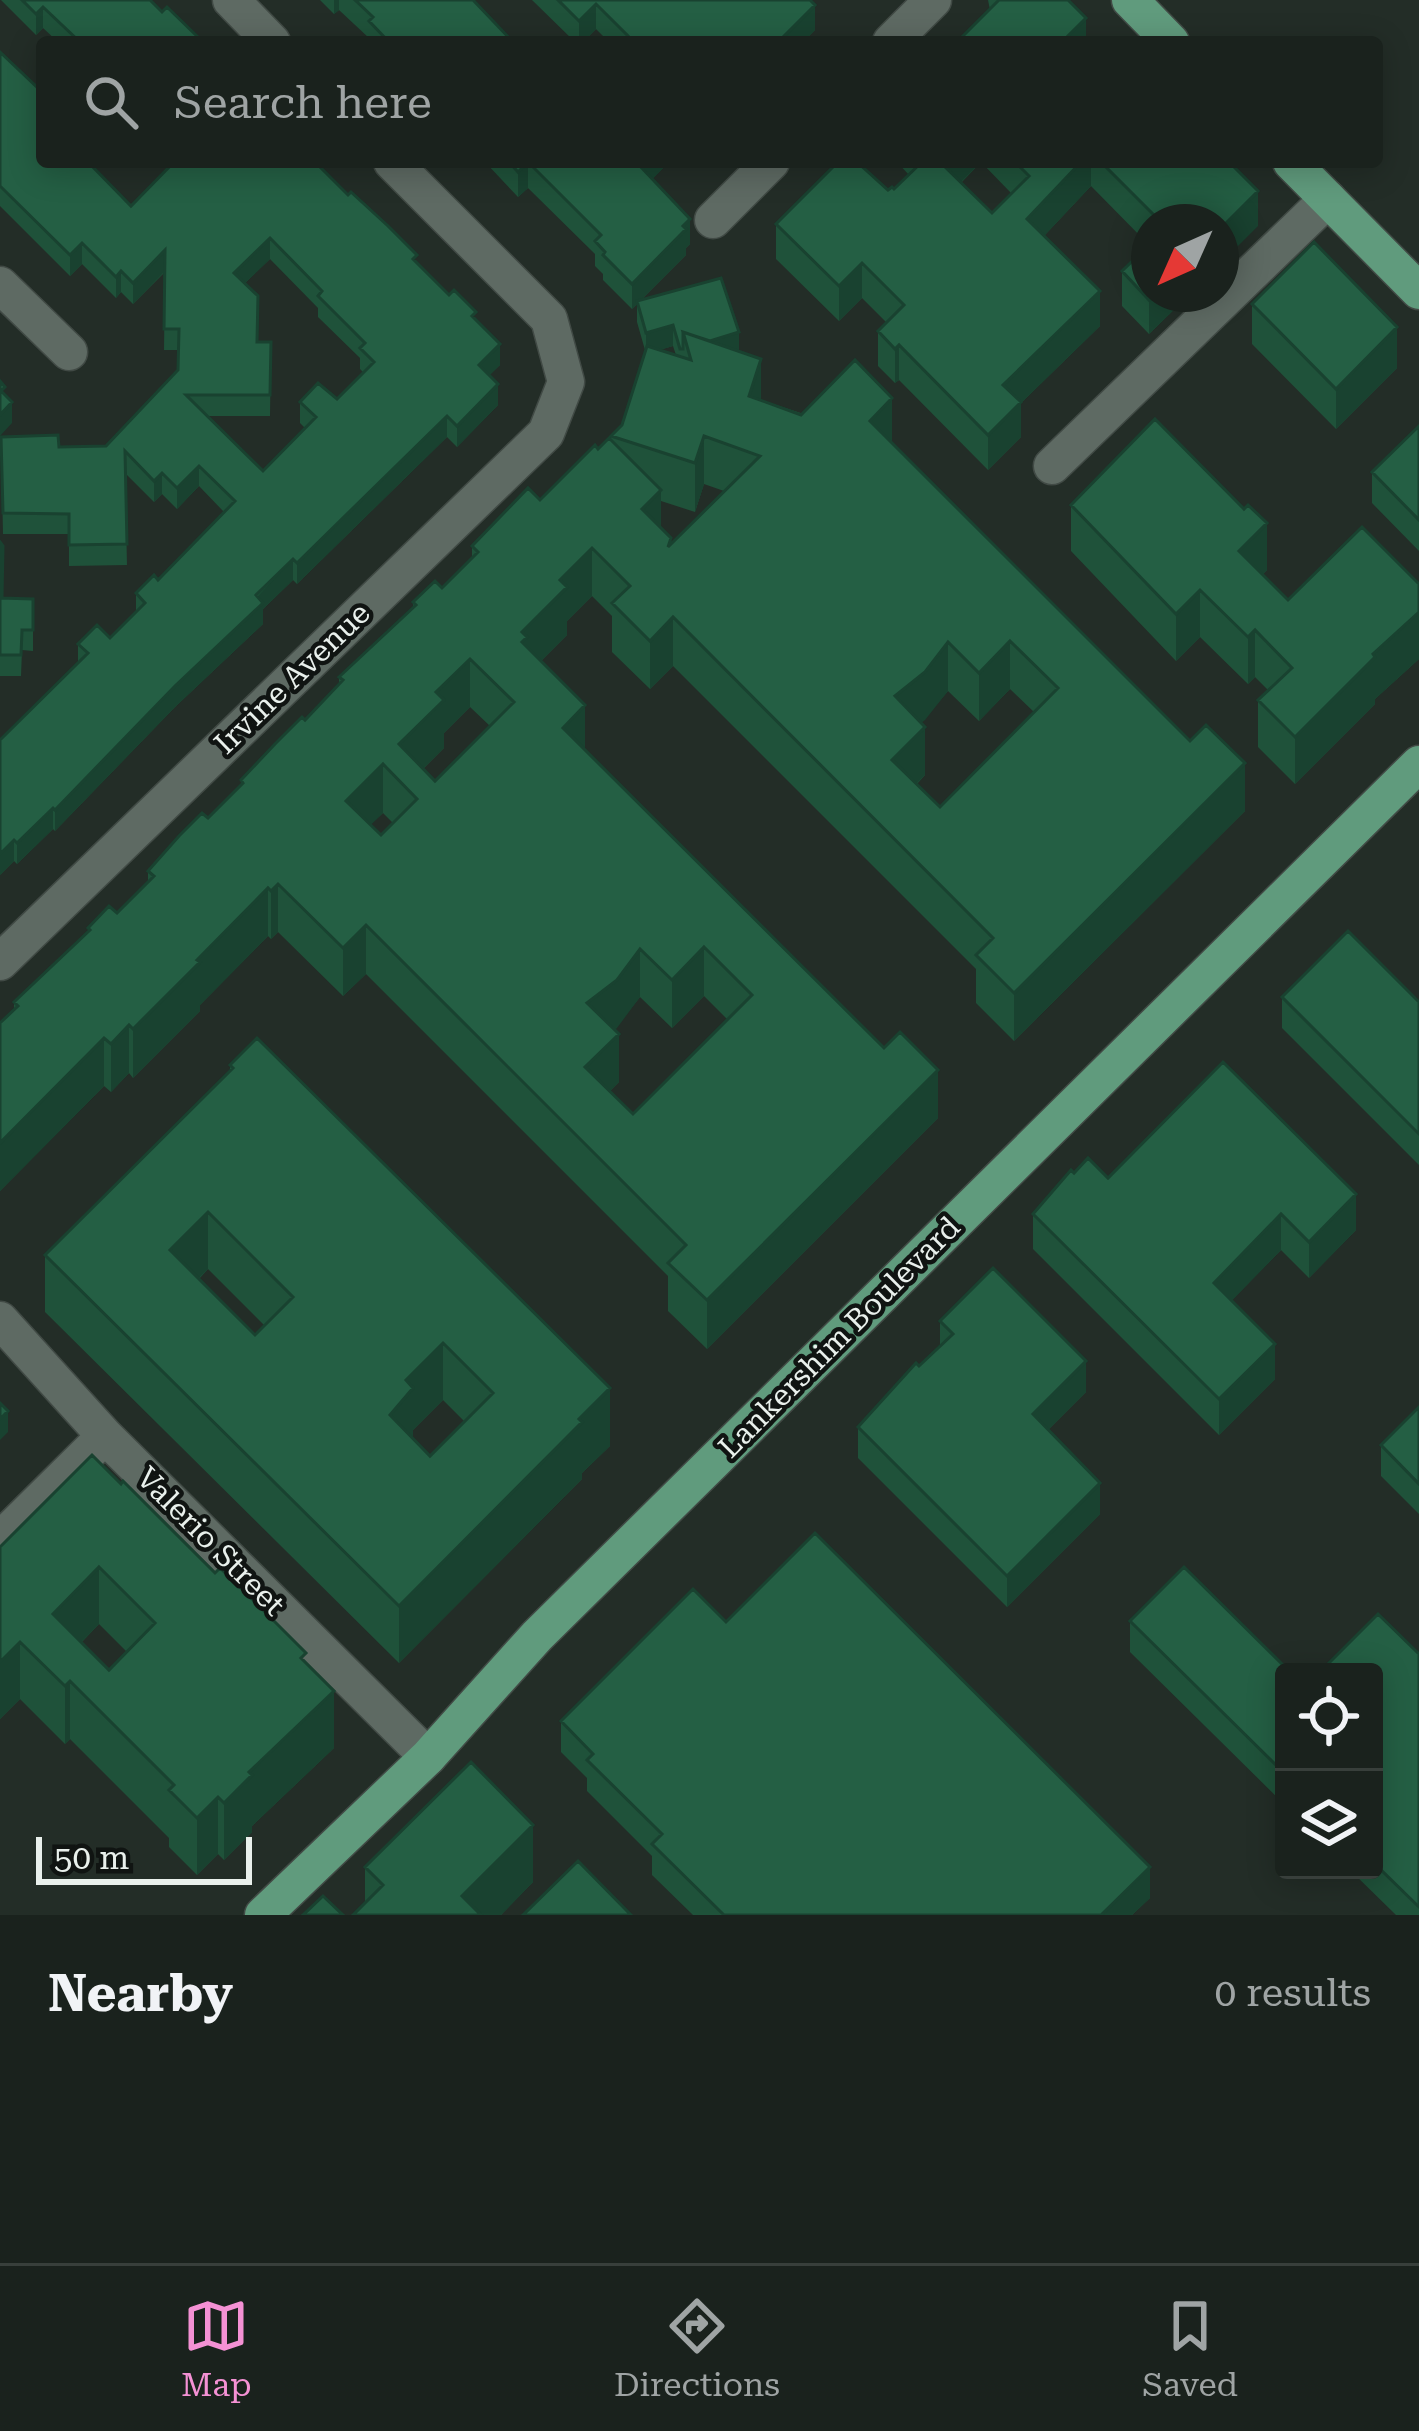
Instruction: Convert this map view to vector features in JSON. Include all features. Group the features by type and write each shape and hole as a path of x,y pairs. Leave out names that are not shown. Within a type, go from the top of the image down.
{"main road":[{"path":"1130,0 1166,36"},
{"path":"1297,168 1419,291"},
{"name":"Lankershim Boulevard","path":"263,1915 428,1757 537,1636 1419,764"}],"street":[{"path":"230,0 266,36"},
{"path":"897,36 933,0"},
{"name":"Irvine Avenue","path":"0,962 546,433 566,382 549,319 398,168"},
{"path":"713,220 765,168"},
{"path":"1052,466 1328,199"},
{"path":"0,285 69,352"},
{"name":"Valerio Street","path":"0,1320 106,1436 428,1757"},
{"path":"0,1540 106,1436"}],"building":[{"path":"22,0 150,0 162,12 167,7 197,36 74,36 43,7 36,14"},
{"path":"355,0 473,0 507,36 383,36 369,21 373,17"},
{"path":"558,0 810,0 815,5 784,36 628,36 596,4 579,21"},
{"path":"999,0 1068,0 1086,18 1068,36 963,36"},
{"path":"0,52 36,86 36,168 94,168 131,206 168,168 321,168 388,226 449,295 454,290 476,312 472,316 500,344 479,365 498,384 457,426 447,416 297,563 293,559 256,595 263,603 55,810 0,854 0,740 88,653 78,644 97,625 110,638 145,603 136,593 154,575 158,580 235,501 199,466 177,488 162,473 154,481 125,451 127,544 69,545 69,514 3,513 1,437 58,435 59,447 106,446 178,370 179,329 164,329 165,250 133,283 121,271 116,277 82,243 70,255 0,186","holes":["270,238 322,291 318,296 365,343 360,348 374,362 337,399 318,383 300,402 316,417 263,471 186,395 270,395 271,342 257,342 258,296 234,273"]},
{"path":"534,168 642,168 690,219 683,226 686,229 632,284 603,255 595,241 601,235"},
{"path":"832,168 864,168 888,190 916,168 946,168 992,213 1029,176 1021,168 1075,168 1027,219 1100,291 1003,385 1021,402 988,435 899,345 895,349 878,331 904,305 862,263 839,286 776,224"},
{"path":"1107,168 1235,168 1258,191 1239,210 1239,204 1143,204"},
{"path":"1314,242 1397,327 1336,389 1252,304"},
{"path":"721,278 739,332 710,341 683,332 683,349 673,325 646,333 637,301"},
{"path":"683,332 761,359 749,396 801,415 855,360 892,398 870,421 1190,741 1206,725 1245,763 1014,993 976,955 993,938 673,617 650,641 612,603 630,586 592,548 560,580 567,587 522,632 527,637 522,642 585,705 563,728 884,1048 900,1032 938,1070 707,1300 668,1263 686,1245 366,925 343,948 278,884 271,891 268,888 133,1029 129,1025 111,1044 104,1038 0,1143 0,1023 18,1006 14,1002 109,906 117,913 154,876 148,871 179,836 202,813 208,818 243,783 275,744 343,680 339,677 416,605 413,602 435,581 442,588 478,552 472,546 528,488 540,500 595,445 598,449 609,438 661,490 642,509 671,538 668,547 760,456 704,436 695,463 611,436 622,425 647,346 691,360","holes":["1010,641 1058,688 940,807 892,760 925,727 895,696 925,672 948,642 979,673","470,659 514,702 435,781 399,744 444,700 436,692","383,764 417,799 381,835 346,801","704,947 752,995 633,1114 585,1067 619,1034 587,1003 617,980 640,949 672,980"]},
{"path":"0,381 5,387 1,391 12,402 0,415"},
{"path":"1155,419 1244,509 1248,505 1267,523 1239,551 1288,600 1362,527 1419,584 1419,612 1295,737 1258,700 1292,668 1255,630 1248,637 1200,590 1176,614 1071,505"},
{"path":"1419,426 1419,520 1372,472"},
{"path":"0,542 2,598 33,599 33,630 22,630 21,655 0,655"},
{"path":"1348,931 1419,1002 1419,1134 1282,997"},
{"path":"257,1038 610,1388 399,1606 45,1255 233,1068 230,1065","holes":["208,1212 293,1297 255,1335 170,1250","443,1343 493,1393 430,1456 390,1415 413,1388 406,1380"]},
{"path":"1223,1062 1356,1194 1309,1242 1281,1214 1214,1283 1275,1344 1219,1399 1033,1214 1071,1170 1074,1173 1088,1158 1108,1178"},
{"path":"993,1268 1086,1361 1033,1414 1100,1483 1007,1576 858,1427 916,1363 919,1366 953,1334 940,1321"},
{"path":"1419,1407 1419,1484 1381,1445"},
{"path":"92,1455 215,1573 220,1568 243,1590 306,1653 301,1658 334,1691 249,1772 252,1775 224,1803 218,1797 197,1818 169,1790 174,1785 70,1681 65,1686 20,1642 0,1662 0,1547","holes":["99,1567 155,1623 109,1670 53,1614"]},
{"path":"815,1533 1150,1867 1101,1915 724,1915 652,1844 662,1834 587,1760 593,1754 561,1721 693,1589 726,1622"},
{"path":"1184,1567 1281,1663 1275,1663 1275,1764 1130,1621"},
{"path":"1378,1614 1419,1654 1419,1907 1383,1872 1383,1663 1329,1663"},
{"path":"471,1762 533,1825 462,1896 481,1915 353,1915 383,1885 365,1867"},
{"path":"578,1861 631,1915 523,1915"},
{"path":"323,1896 343,1915 303,1915"}]}
